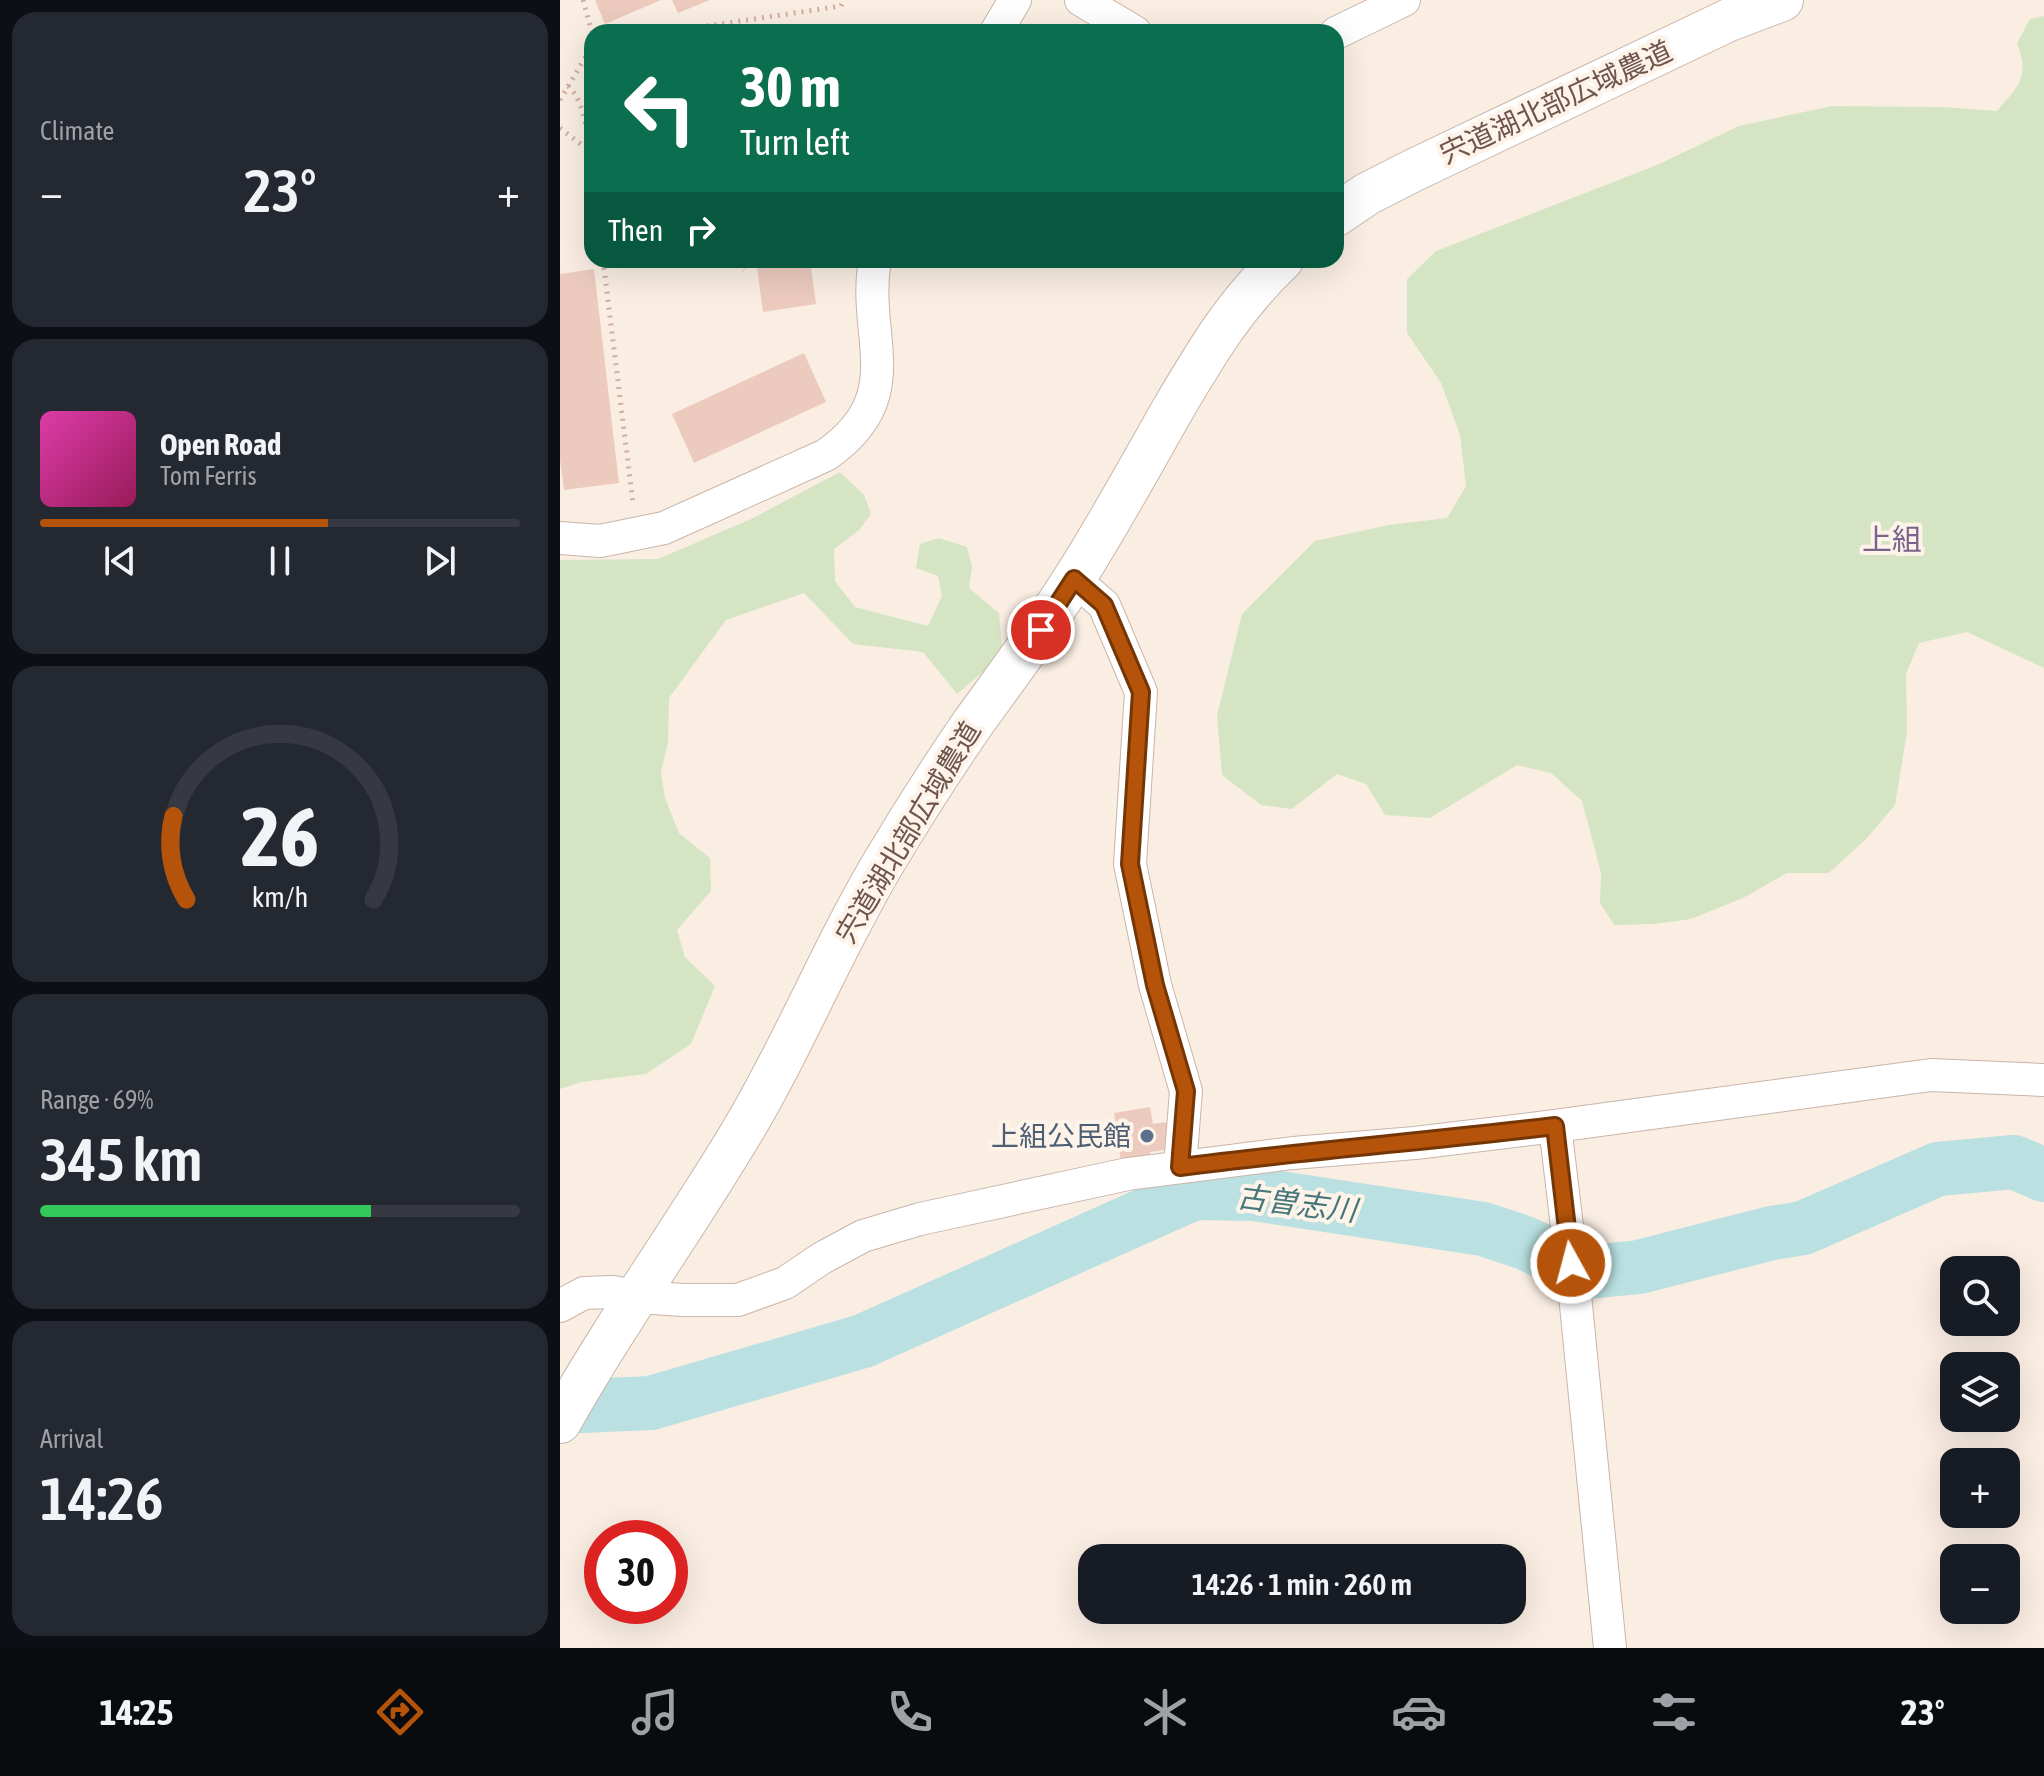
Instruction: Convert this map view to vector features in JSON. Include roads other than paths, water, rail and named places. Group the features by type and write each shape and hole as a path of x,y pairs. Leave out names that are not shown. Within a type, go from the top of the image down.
{"street":[{"path":"1001,24 1015,0"},
{"path":"1081,0 1122,24"},
{"path":"1344,19 1404,0"},
{"name":"宍道湖北部広域農道","path":"1344,210 1367,194 1724,10 1782,0"},
{"path":"560,538 600,541 664,528 811,462 842,444 863,416 877,382 879,359 873,295 875,268"},
{"name":"宍道湖北部広域農道","path":"560,1422 587,1374 744,1129 884,862 972,724 1024,655 1074,579 1219,331 1274,268"},
{"path":"1074,579 1104,605 1141,692 1130,864 1155,985 1186,1091 1180,1167"},
{"path":"560,1306 584,1293 613,1292 639,1297 738,1300 785,1283 863,1236 920,1219 1128,1174 1293,1153 1415,1143 1555,1126 1931,1075 2044,1080"},
{"path":"1555,1126 1610,1648"}],"waterway":[{"name":"古曽志川","path":"560,1407 651,1403 863,1341 1194,1193 1254,1194 1483,1229 1525,1243 1589,1272 1639,1267 1803,1228 1938,1169 2014,1162 2044,1175"}],"place":[{"name":"上組公民館","path":"1147,1136"}],"district":[{"name":"上組","path":"1892,539"}]}
